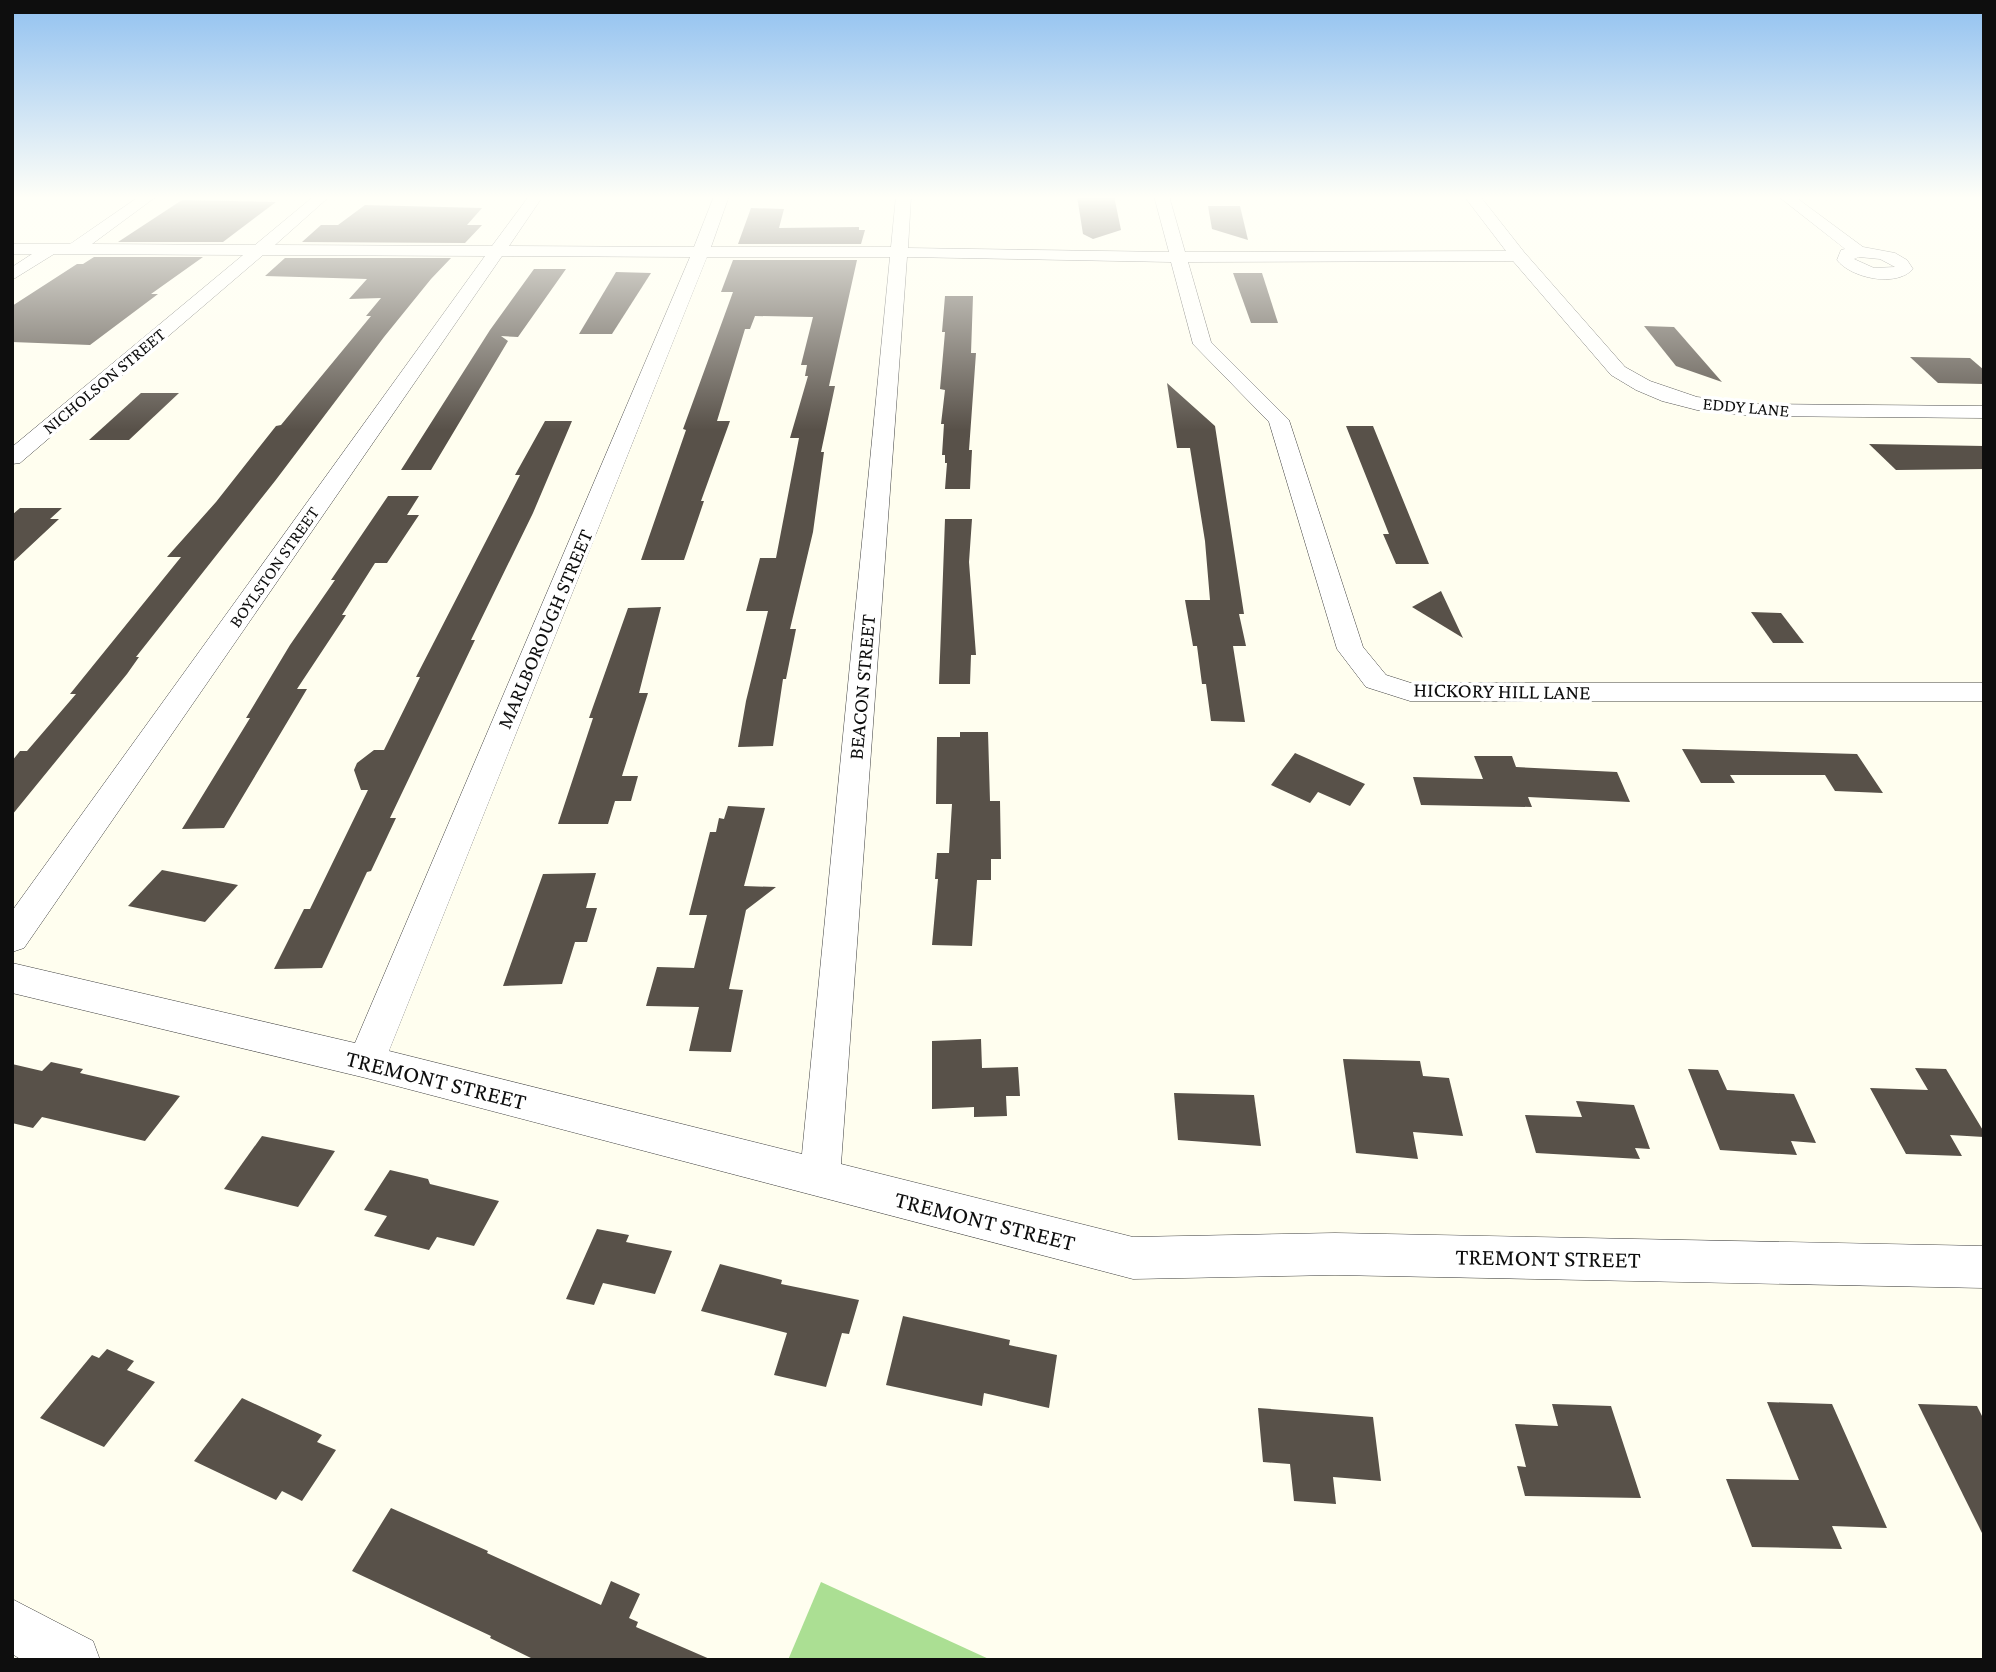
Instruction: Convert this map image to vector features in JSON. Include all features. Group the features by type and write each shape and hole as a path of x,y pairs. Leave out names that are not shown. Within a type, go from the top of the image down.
{"street":[{"name":"NICHOLSON STREET","path":"12,458 231,274"},
{"name":"BOYLSTON STREET","path":"12,938 481,274"},
{"name":"MARLBOROUGH STREET","path":"366,1062 691,274"},
{"name":"BEACON STREET","path":"820,1179 898,274"},
{"name":"HICKORY HILL LANE","path":"1184,274 1202,344 1220,365 1264,403 1279,420 1350,649 1376,681 1410,692 1984,692"},
{"name":"EDDY LANE","path":"1534,274 1618,371 1637,384 1678,399 1745,410 1984,412"},
{"name":"TREMONT STREET","path":"12,978 366,1062 1133,1258 1335,1254 1984,1267"},
{"path":"12,1625 74,1660"}],"green space":[{"path":"821,1582 991,1660 788,1660"}],"building":[{"path":"61,274 179,274 151,294 158,294 90,345 12,342 12,306"},
{"path":"436,274 136,657 139,657 127,674 12,815 12,761 20,751 27,751 76,694 70,694 181,557 167,557 216,502 276,426 281,425 371,316 366,316 381,298 349,299 367,279 265,276"},
{"path":"530,274 562,274 518,337 501,336 508,341 431,470 401,470 490,330"},
{"path":"615,274 650,274 612,334 579,334"},
{"path":"728,274 854,274 829,386 835,386 821,452 824,452 813,532 790,629 796,629 786,679 783,679 773,746 738,747 768,611 746,611 760,558 776,558 799,438 790,438 808,376 805,376 807,365 801,365 813,317 755,316 750,329 745,329 717,421 730,421 701,501 704,501 684,560 641,560 686,430 683,429 733,292 721,292"},
{"path":"1233,274 1262,274 1278,323 1251,323"},
{"path":"945,296 973,296 971,353 976,353 969,450 972,450 970,489 945,489 947,463 945,455 942,455 944,424 941,424 945,390 940,389"},
{"path":"1644,326 1674,327 1722,382 1676,366"},
{"path":"1910,357 1970,358 1984,370 1984,384 1938,383"},
{"path":"1167,383 1215,426 1244,614 1239,614 1246,646 1233,646 1245,722 1211,721 1197,646 1193,646 1185,600 1210,600 1205,541 1190,448 1177,448"},
{"path":"141,393 179,393 129,440 89,440"},
{"path":"545,421 572,421 533,513 471,640 475,640 390,818 396,818 371,871 367,872 322,968 274,969 304,909 310,909 368,790 361,790 354,770 357,763 374,750 384,750 420,677 416,677 520,475 515,475"},
{"path":"1346,426 1373,426 1429,564 1396,564 1383,534 1389,534"},
{"path":"1869,444 1984,446 1984,469 1896,470"},
{"path":"388,496 419,496 407,515 419,515 387,563 375,563 342,615 346,615 297,689 307,689 224,828 182,829 250,718 246,718 290,645"},
{"path":"20,508 62,508 50,519 59,519 12,563 12,515"},
{"path":"945,519 972,519 969,562 976,655 971,655 970,684 939,684"},
{"path":"1441,591 1463,638 1412,607"},
{"path":"661,607 639,693 648,693 622,776 638,776 631,801 615,801 608,824 558,824 593,718 589,718 628,608"},
{"path":"1751,612 1781,613 1804,643 1773,643"},
{"path":"960,732 988,732 990,801 1000,801 1001,859 991,859 991,880 977,880 972,946 932,945 938,879 935,879 937,853 949,853 952,804 936,804 937,737 960,737"},
{"path":"1682,749 1857,754 1883,793 1835,791 1825,775 1730,775 1735,783 1701,783"},
{"path":"1295,753 1365,784 1350,806 1318,792 1310,803 1271,785"},
{"path":"1474,756 1512,756 1516,767 1617,772 1630,802 1528,797 1532,807 1421,805 1413,777 1483,779"},
{"path":"728,806 765,808 744,886 776,887 746,910 729,989 743,990 731,1052 689,1051 699,1007 646,1006 657,967 694,968 707,915 689,915 710,832 716,832 719,818 724,819"},
{"path":"162,870 238,885 205,922 128,906"},
{"path":"596,873 586,908 597,908 587,942 575,942 562,984 503,986 543,874"},
{"path":"981,1039 982,1068 1018,1067 1020,1096 1006,1096 1007,1116 974,1117 974,1107 932,1109 932,1041"},
{"path":"1343,1059 1420,1061 1423,1076 1449,1078 1463,1136 1413,1132 1418,1159 1356,1153"},
{"path":"51,1062 83,1069 80,1073 180,1096 145,1141 42,1117 33,1128 12,1123 12,1064 42,1071"},
{"path":"1915,1068 1946,1069 1984,1132 1984,1137 1950,1135 1962,1156 1906,1154 1870,1088 1928,1090"},
{"path":"1688,1069 1718,1070 1727,1090 1794,1094 1816,1143 1791,1141 1797,1155 1720,1150"},
{"path":"1174,1093 1254,1095 1261,1146 1178,1140"},
{"path":"1576,1101 1634,1105 1650,1149 1635,1148 1640,1159 1536,1153 1525,1115 1582,1117"},
{"path":"262,1136 335,1151 298,1207 224,1189"},
{"path":"390,1170 428,1179 430,1184 499,1201 474,1246 437,1237 429,1250 374,1236 387,1216 364,1210"},
{"path":"597,1229 629,1235 626,1242 672,1251 655,1294 603,1283 594,1305 566,1299"},
{"path":"720,1264 782,1280 781,1284 859,1300 849,1334 842,1333 826,1387 774,1375 787,1333 701,1311"},
{"path":"903,1316 1010,1340 1009,1345 1057,1355 1049,1408 984,1393 982,1406 886,1385"},
{"path":"107,1349 134,1361 127,1370 155,1382 104,1447 40,1418 92,1355 99,1358"},
{"path":"242,1398 322,1435 317,1442 336,1450 302,1501 282,1491 276,1500 194,1461"},
{"path":"1767,1402 1832,1404 1887,1528 1832,1526 1842,1549 1752,1547 1726,1479 1799,1480"},
{"path":"1552,1404 1611,1406 1641,1498 1525,1496 1517,1466 1526,1467 1515,1424 1558,1426"},
{"path":"1918,1404 1977,1406 1984,1420 1984,1537"},
{"path":"1258,1408 1373,1417 1381,1481 1333,1477 1336,1504 1294,1501 1290,1464 1263,1462"},
{"path":"391,1508 601,1605 611,1581 640,1594 629,1618 638,1622 636,1627 712,1660 535,1660 490,1638 491,1636 352,1571"}]}
